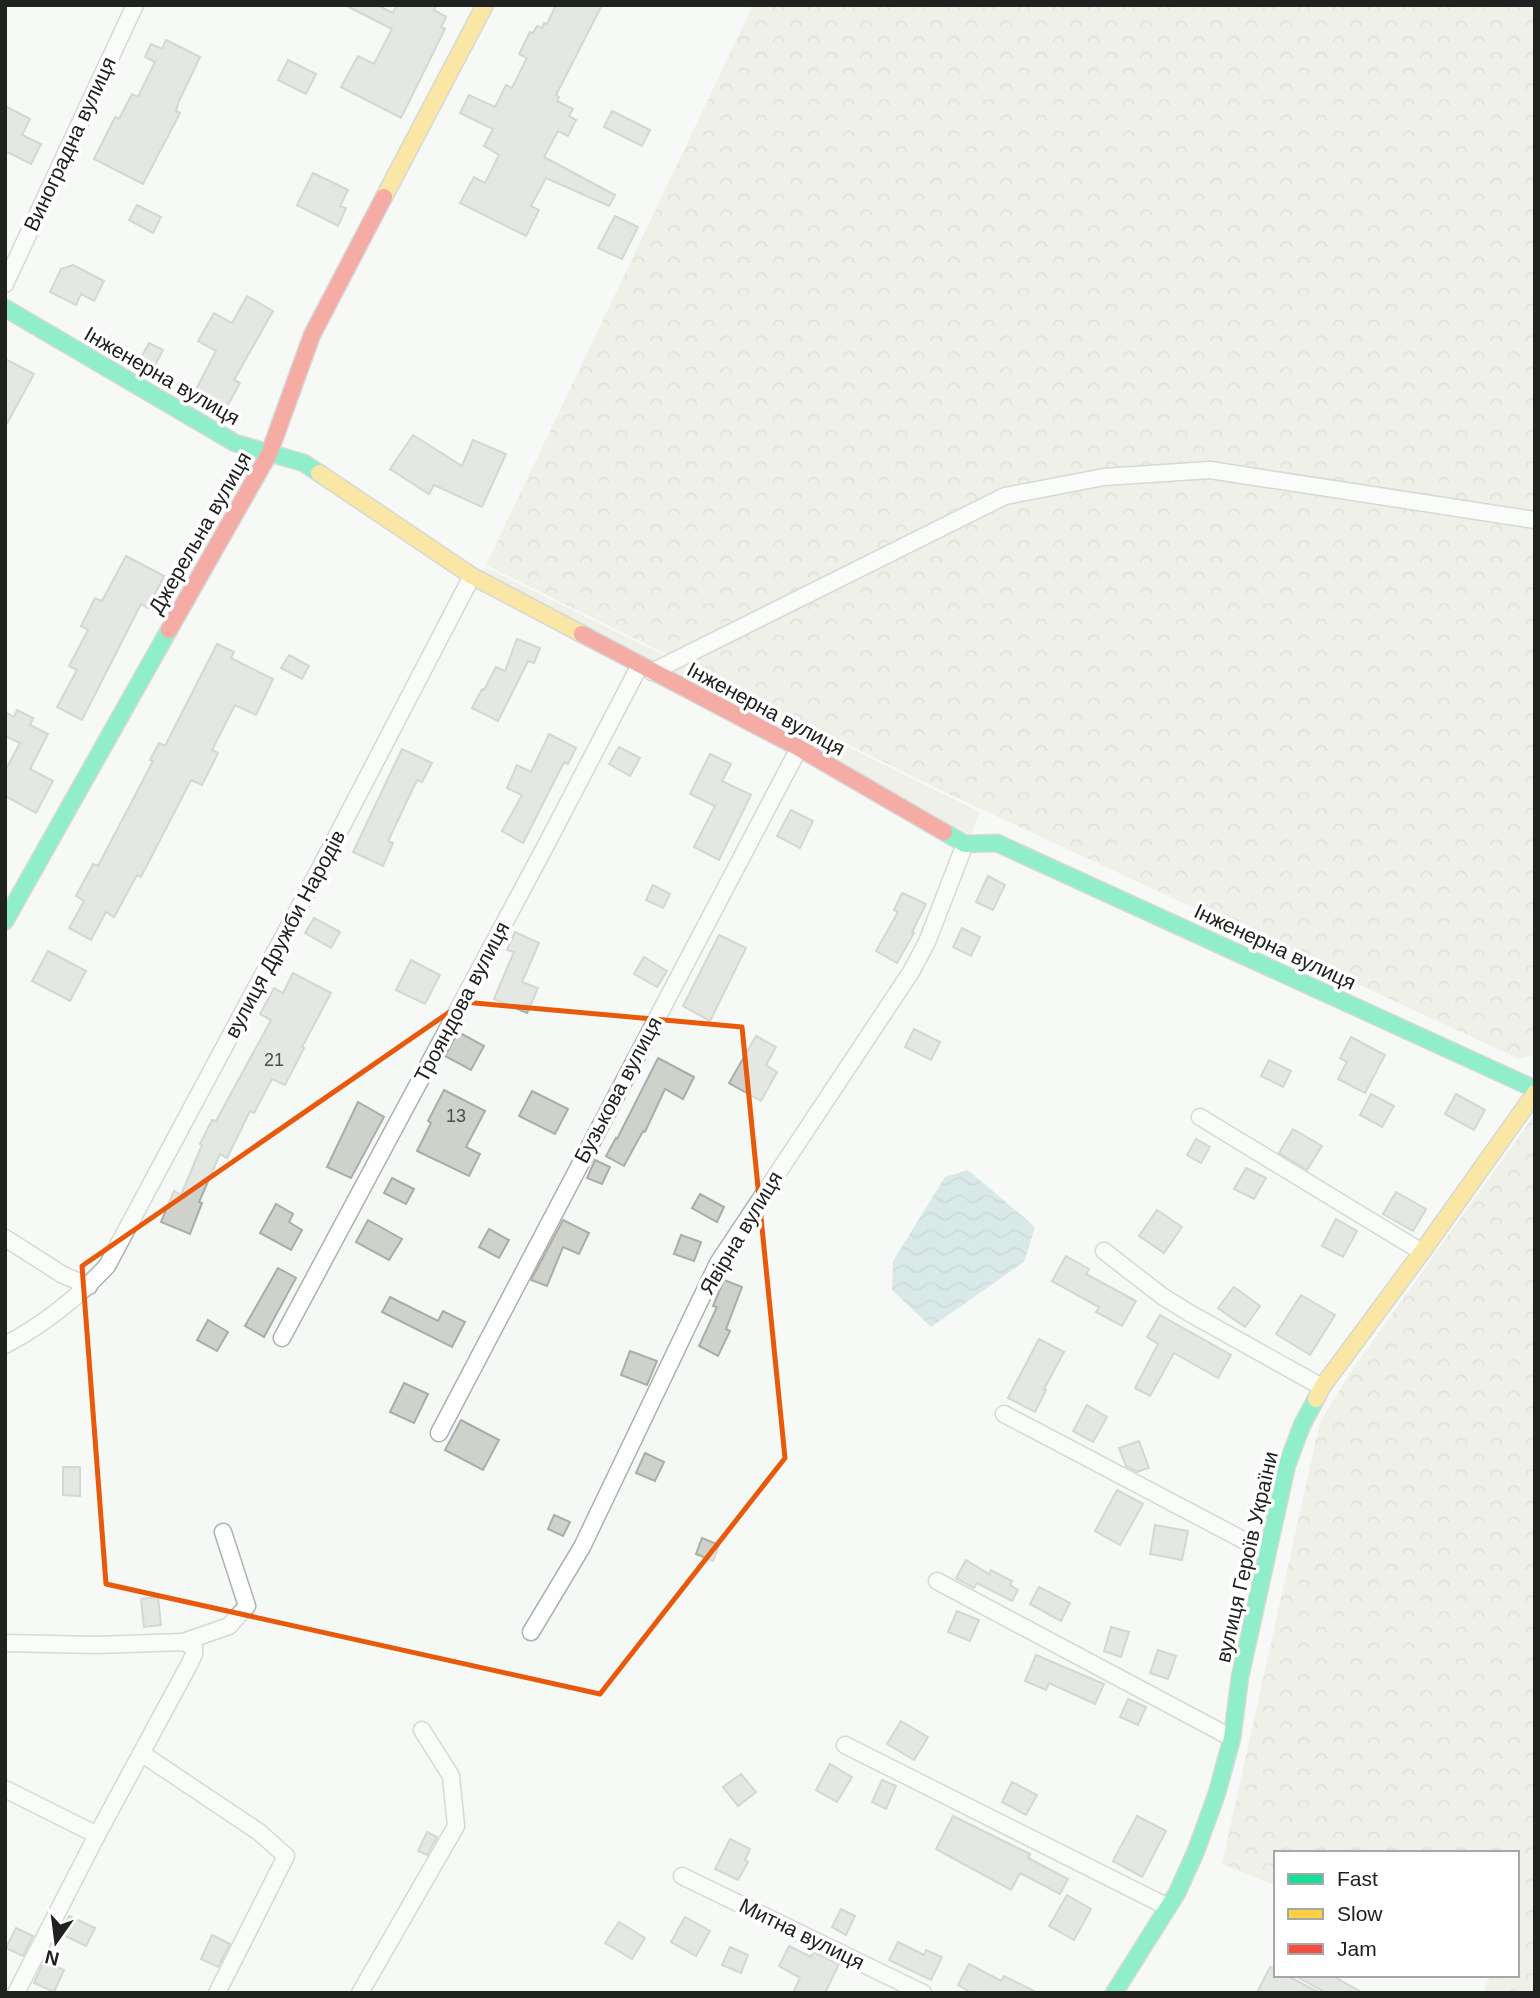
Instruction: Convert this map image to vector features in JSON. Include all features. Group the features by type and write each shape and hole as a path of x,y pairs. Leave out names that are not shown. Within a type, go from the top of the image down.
{"street":[{"name":"Виноградна вулиця","path":"5,284 135,5"},
{"name":"Джерельна вулиця","path":"5,921 269,454 312,335 485,5"},
{"name":"Інженерна вулиця","path":"5,308 235,443 303,463 472,576 799,748 965,844 997,843 1535,1091"},
{"path":"646,668 1005,496 1104,477 1210,470 1535,520"},
{"name":"вулиця Дружби Народів","path":"5,1345 34,1330 65,1307 107,1266 312,884 472,576"},
{"name":"Трояндова вулиця","path":"282,1338 545,847 646,668"},
{"name":"Бузькова вулиця","path":"439,1433 799,748"},
{"name":"Явірна вулиця","path":"531,1632 582,1547 718,1263 911,972 927,942 965,844"},
{"name":"вулиця Героїв України","path":"1114,1993 1185,1877 1207,1822 1232,1738 1240,1676 1266,1552 1287,1465 1302,1425 1322,1387 1422,1252 1535,1091"},
{"path":"1200,1117 1422,1252"},
{"path":"5,1238 63,1275 89,1286"},
{"path":"1104,1251 1162,1296 1322,1387"},
{"path":"1004,1414 1266,1552"},
{"path":"5,1643 97,1645 183,1642 229,1626 247,1606 223,1532"},
{"path":"937,1581 1232,1738"},
{"path":"16,1993 194,1654 194,1647 183,1642"},
{"path":"360,1993 456,1826 451,1776 422,1730"},
{"path":"845,1745 1168,1907"},
{"path":"141,1753 259,1832 286,1856 217,1993"},
{"path":"5,1789 97,1835"},
{"name":"Митна вулиця","path":"682,1876 923,1993"}],"highlighted area":[{"path":"464,1002 742,1027 785,1458 600,1694 106,1584 82,1266"}],"green space":[{"path":"753,5 1535,5 1535,1054 1519,1059 940,790 486,565"},
{"path":"485,567 980,812 970,838 480,578"},
{"path":"1535,1114 1535,1993 1484,1993 1488,1977 1519,1977 1519,1851 1274,1851 1274,1885 1222,1864 1320,1422 1352,1370"}],"water":[{"path":"968,1170 1035,1227 1024,1262 931,1327 892,1290 893,1261 945,1177"}],"building":[{"path":"345,5 377,5 393,13 397,5 436,5 434,10 446,17 441,27 445,29 401,118 341,87 358,56 374,64 392,29"},
{"path":"556,5 602,5 556,95 559,97 557,101 573,109 569,116 576,120 568,136 558,131 544,157 615,195 609,206 546,178 531,206 539,210 526,236 460,203 474,177 485,183 499,155 484,146 493,129 460,113 469,95 495,107 506,85 512,88 527,58 519,54 530,32 533,33 537,26 542,28 544,23 547,24"},
{"path":"166,40 200,57 179,101 176,111 180,113 143,184 94,159 115,117 119,119 132,94 138,97 155,62 145,57 151,44 162,49"},
{"path":"288,60 316,74 306,94 278,80"},
{"path":"5,106 30,119 22,135 41,144 31,164 5,151"},
{"path":"612,111 650,130 642,146 604,127"},
{"path":"313,173 348,190 340,206 346,208 338,226 297,205"},
{"path":"137,205 161,217 153,233 129,220"},
{"path":"615,216 638,227 622,259 598,248"},
{"path":"73,265 104,281 94,301 81,294 76,305 50,292 61,269"},
{"path":"247,296 273,311 234,380 240,383 224,412 193,395 216,351 198,341 214,313 232,323"},
{"path":"149,343 163,350 152,371 138,363"},
{"path":"5,359 34,374 5,427"},
{"path":"413,435 462,466 473,440 506,454 482,507 434,485 429,494 390,469"},
{"path":"126,556 164,576 148,608 141,604 82,720 57,707 77,670 69,666 88,630 81,626 95,598 102,601"},
{"path":"517,639 540,648 534,663 528,661 498,721 472,708 496,667 505,671"},
{"path":"217,644 234,652 231,658 273,679 256,715 235,705 212,750 218,753 202,785 191,780 141,877 137,875 114,917 106,912 91,940 69,928 84,901 76,896 93,864 98,866 153,761 150,760 159,743 165,746"},
{"path":"289,655 309,666 302,679 281,668"},
{"path":"17,710 33,718 30,725 48,734 30,769 53,781 36,813 5,796 5,771 20,743 5,736 5,712 14,717"},
{"path":"549,734 576,748 568,764 564,762 523,843 502,831 522,795 507,788 517,765 531,772"},
{"path":"619,747 640,758 630,776 609,764"},
{"path":"402,749 432,763 422,782 417,780 388,841 393,843 383,866 353,852"},
{"path":"710,754 731,764 722,781 751,795 719,860 694,847 715,806 690,794"},
{"path":"791,810 813,821 800,848 777,836"},
{"path":"988,876 1005,885 993,910 976,902"},
{"path":"653,885 670,894 663,908 646,900"},
{"path":"902,893 926,904 897,963 876,951 898,912 894,910"},
{"path":"314,918 340,932 331,948 305,933"},
{"path":"962,928 980,937 971,956 953,947"},
{"path":"515,932 539,943 522,982 538,988 527,1013 494,999 514,952 507,950"},
{"path":"719,935 746,948 710,1021 683,1006"},
{"path":"48,951 86,971 70,1001 32,981"},
{"path":"644,957 667,971 657,987 634,974"},
{"path":"411,960 440,975 425,1004 396,990"},
{"path":"293,973 331,993 285,1085 272,1079 254,1113 250,1111 227,1158 220,1154 199,1202 202,1203 190,1234 161,1222 174,1191 181,1195 212,1120 216,1121 271,1020 260,1014 274,988 283,993"},
{"path":"914,1029 940,1042 931,1060 905,1047"},
{"path":"458,1032 484,1046 471,1070 445,1056"},
{"path":"756,1036 776,1047 766,1065 777,1072 761,1101 729,1083"},
{"path":"1351,1037 1385,1055 1365,1093 1338,1079 1347,1062 1340,1058"},
{"path":"658,1058 694,1077 683,1099 665,1089 645,1132 643,1131 624,1166 606,1156"},
{"path":"1269,1060 1291,1071 1283,1087 1261,1076"},
{"path":"444,1090 485,1111 466,1147 480,1154 469,1176 417,1151"},
{"path":"532,1091 568,1109 555,1134 519,1116"},
{"path":"1371,1094 1394,1106 1382,1127 1360,1115"},
{"path":"1456,1094 1485,1110 1474,1130 1445,1114"},
{"path":"358,1102 384,1117 351,1178 327,1167"},
{"path":"1293,1129 1322,1146 1307,1170 1279,1153"},
{"path":"1196,1139 1210,1147 1201,1163 1187,1155"},
{"path":"595,1160 610,1167 602,1184 587,1178"},
{"path":"1246,1168 1266,1178 1254,1199 1234,1189"},
{"path":"392,1178 414,1189 406,1204 384,1193"},
{"path":"1396,1192 1426,1209 1413,1231 1383,1214"},
{"path":"700,1194 724,1207 717,1222 692,1208"},
{"path":"276,1204 293,1214 289,1222 302,1230 291,1250 260,1233"},
{"path":"1157,1210 1182,1227 1164,1253 1139,1236"},
{"path":"1336,1219 1357,1231 1343,1257 1322,1246"},
{"path":"368,1220 402,1239 389,1260 356,1242"},
{"path":"563,1220 589,1233 579,1254 563,1247 547,1286 531,1280"},
{"path":"489,1229 509,1240 499,1258 479,1247"},
{"path":"681,1235 701,1242 694,1261 674,1254"},
{"path":"1066,1256 1089,1269 1086,1274 1136,1301 1122,1326 1096,1312 1099,1307 1052,1281"},
{"path":"278,1268 296,1278 264,1337 245,1326"},
{"path":"724,1280 742,1287 726,1329 730,1331 718,1356 699,1346 717,1307 713,1306"},
{"path":"1234,1287 1260,1306 1245,1327 1218,1308"},
{"path":"1301,1295 1335,1315 1310,1355 1276,1334"},
{"path":"390,1297 438,1321 443,1311 465,1322 452,1347 382,1312"},
{"path":"1160,1315 1231,1355 1218,1378 1174,1353 1150,1396 1135,1388 1158,1344 1147,1337"},
{"path":"208,1320 228,1332 217,1351 197,1340"},
{"path":"1039,1339 1064,1352 1035,1412 1008,1398"},
{"path":"630,1351 657,1361 647,1385 621,1375"},
{"path":"404,1383 428,1394 414,1423 390,1412"},
{"path":"1087,1405 1107,1417 1093,1442 1073,1431"},
{"path":"461,1420 499,1440 483,1470 445,1450"},
{"path":"1139,1441 1149,1468 1137,1472 1126,1466 1119,1448"},
{"path":"645,1453 664,1462 655,1481 636,1473"},
{"path":"63,1467 80,1467 80,1496 63,1495"},
{"path":"1117,1490 1143,1504 1120,1545 1095,1531"},
{"path":"554,1515 570,1522 563,1536 548,1529"},
{"path":"1155,1525 1188,1531 1182,1560 1150,1554"},
{"path":"702,1538 719,1545 713,1561 696,1554"},
{"path":"966,1560 989,1574 991,1570 1012,1581 1010,1585 1018,1590 1012,1601 977,1583 974,1588 956,1578"},
{"path":"1039,1587 1070,1603 1061,1621 1030,1604"},
{"path":"158,1597 161,1625 144,1627 141,1599"},
{"path":"957,1611 979,1620 970,1641 948,1632"},
{"path":"1111,1627 1129,1632 1121,1657 1104,1651"},
{"path":"1158,1650 1176,1656 1168,1679 1150,1673"},
{"path":"1036,1655 1104,1684 1095,1704 1049,1683 1046,1690 1025,1681"},
{"path":"1128,1699 1146,1707 1138,1725 1120,1717"},
{"path":"901,1721 928,1737 914,1760 887,1744"},
{"path":"830,1764 852,1777 837,1802 816,1790"},
{"path":"741,1774 756,1792 738,1806 723,1787"},
{"path":"882,1780 896,1786 886,1809 872,1802"},
{"path":"1012,1782 1037,1795 1026,1815 1002,1802"},
{"path":"953,1816 1030,1854 1028,1858 1068,1879 1060,1894 1020,1873 1011,1890 936,1849"},
{"path":"1137,1816 1166,1831 1142,1877 1113,1861"},
{"path":"427,1832 437,1837 427,1855 418,1851"},
{"path":"730,1839 750,1849 745,1860 748,1862 738,1880 715,1869"},
{"path":"1067,1895 1091,1909 1074,1940 1049,1926"},
{"path":"841,1909 855,1916 846,1935 832,1927"},
{"path":"69,1916 95,1928 86,1946 61,1934"},
{"path":"685,1917 710,1931 696,1956 671,1942"},
{"path":"619,1922 645,1938 632,1959 605,1943"},
{"path":"16,1928 33,1936 23,1956 6,1948"},
{"path":"212,1935 230,1944 218,1967 201,1959"},
{"path":"898,1942 924,1955 926,1950 942,1957 931,1980 889,1960"},
{"path":"789,1946 811,1957 813,1952 839,1964 825,1993 793,1993 800,1978 779,1966"},
{"path":"730,1947 748,1955 741,1973 722,1965"},
{"path":"44,1961 64,1970 54,1992 34,1983"},
{"path":"969,1964 1001,1981 1004,1976 1038,1993 972,1993 958,1985"},
{"path":"1270,1967 1274,1969 1274,1977 1290,1977 1320,1993 1257,1993"},
{"path":"1298,1977 1335,1977 1363,1993 1326,1993"}],"traffic: fast":[{"path":"5,308 235,443 304,463 319,473"},
{"path":"5,921 169,630"},
{"path":"944,832 965,844 997,843 1535,1089"},
{"path":"1114,1993 1177,1893 1217,1793 1232,1738 1240,1677 1287,1465 1302,1425 1316,1399"}],"traffic: slow":[{"path":"384,197 485,5"},
{"path":"319,473 472,576 582,634"},
{"path":"1316,1399 1322,1387 1535,1093"}],"traffic: jam":[{"path":"169,630 269,454 312,335 384,197"},
{"path":"582,634 799,748 944,832"}]}
